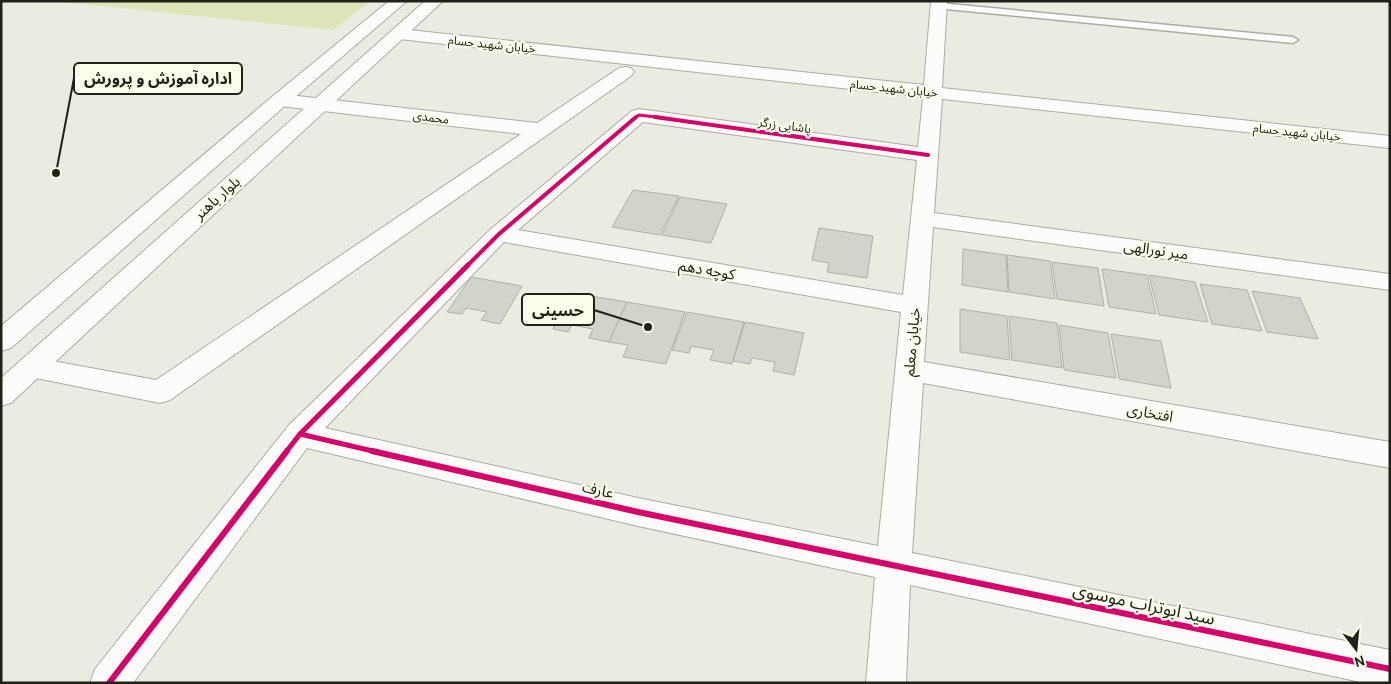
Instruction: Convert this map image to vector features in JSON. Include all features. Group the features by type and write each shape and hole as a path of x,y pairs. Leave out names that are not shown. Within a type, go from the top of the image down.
{"street":[{"path":"1,341 280,100 399,1"},
{"name":"بلوار باهنر","path":"1,395 435,1"},
{"name":"خیابان معلم","path":"886,683 892,566 928,156 939,4"},
{"name":"خیابان شهید حسام","path":"399,34 1390,142"},
{"path":"31,367 160,392 625,72"},
{"name":"محمدی","path":"280,100 542,130"},
{"name":"پاشایی زرگر","path":"499,234 639,115 928,156"},
{"name":"میر نورالهی","path":"922,219 1390,282"},
{"path":"109,683 300,434 499,234"},
{"name":"کوچه دهم","path":"499,234 915,306"},
{"name":"افتخاری","path":"909,370 1390,455"},
{"name":"عارف","path":"300,434 605,504 892,566"},
{"name":"سید ابوتراب موسوی","path":"892,566 1390,668"}],"lane":[{"path":"939,4 1293,40"}],"green space":[{"path":"52,1 370,1 333,30"}],"building":[{"path":"633,190 679,196 660,235 612,227"},
{"path":"680,197 727,204 711,243 662,235"},
{"path":"819,228 873,236 867,278 827,272 829,263 812,260"},
{"path":"963,249 1006,255 1008,292 962,285"},
{"path":"1007,255 1050,261 1055,299 1009,292"},
{"path":"1052,262 1098,268 1104,306 1057,299"},
{"path":"1102,269 1147,275 1156,314 1109,307"},
{"path":"1149,275 1195,282 1208,322 1159,315"},
{"path":"471,277 522,286 500,324 481,320 487,312 466,308 462,314 447,312"},
{"path":"1200,284 1247,290 1262,331 1212,324"},
{"path":"1252,291 1300,298 1318,339 1267,332"},
{"path":"573,293 627,302 609,342 589,338 593,329 572,325 568,332 553,329"},
{"path":"627,302 685,312 666,364 623,357 628,345 609,342"},
{"path":"960,309 1007,316 1010,360 960,352"},
{"path":"687,312 744,322 732,364 710,360 714,350 691,346 689,353 672,350"},
{"path":"1009,316 1057,323 1062,368 1012,360"},
{"path":"745,322 804,333 794,375 773,371 775,362 752,358 750,364 733,361"},
{"path":"1059,325 1108,333 1116,378 1064,370"},
{"path":"1111,334 1161,341 1171,388 1119,379"}],"cycle path":[{"path":"109,683 300,434 499,234 639,115 928,155"},
{"path":"300,434 638,512 1390,669"}],"place":[{"name":"اداره آموزش و پرورش","path":"56,173"},
{"name":"حسینی","path":"648,327"}]}
